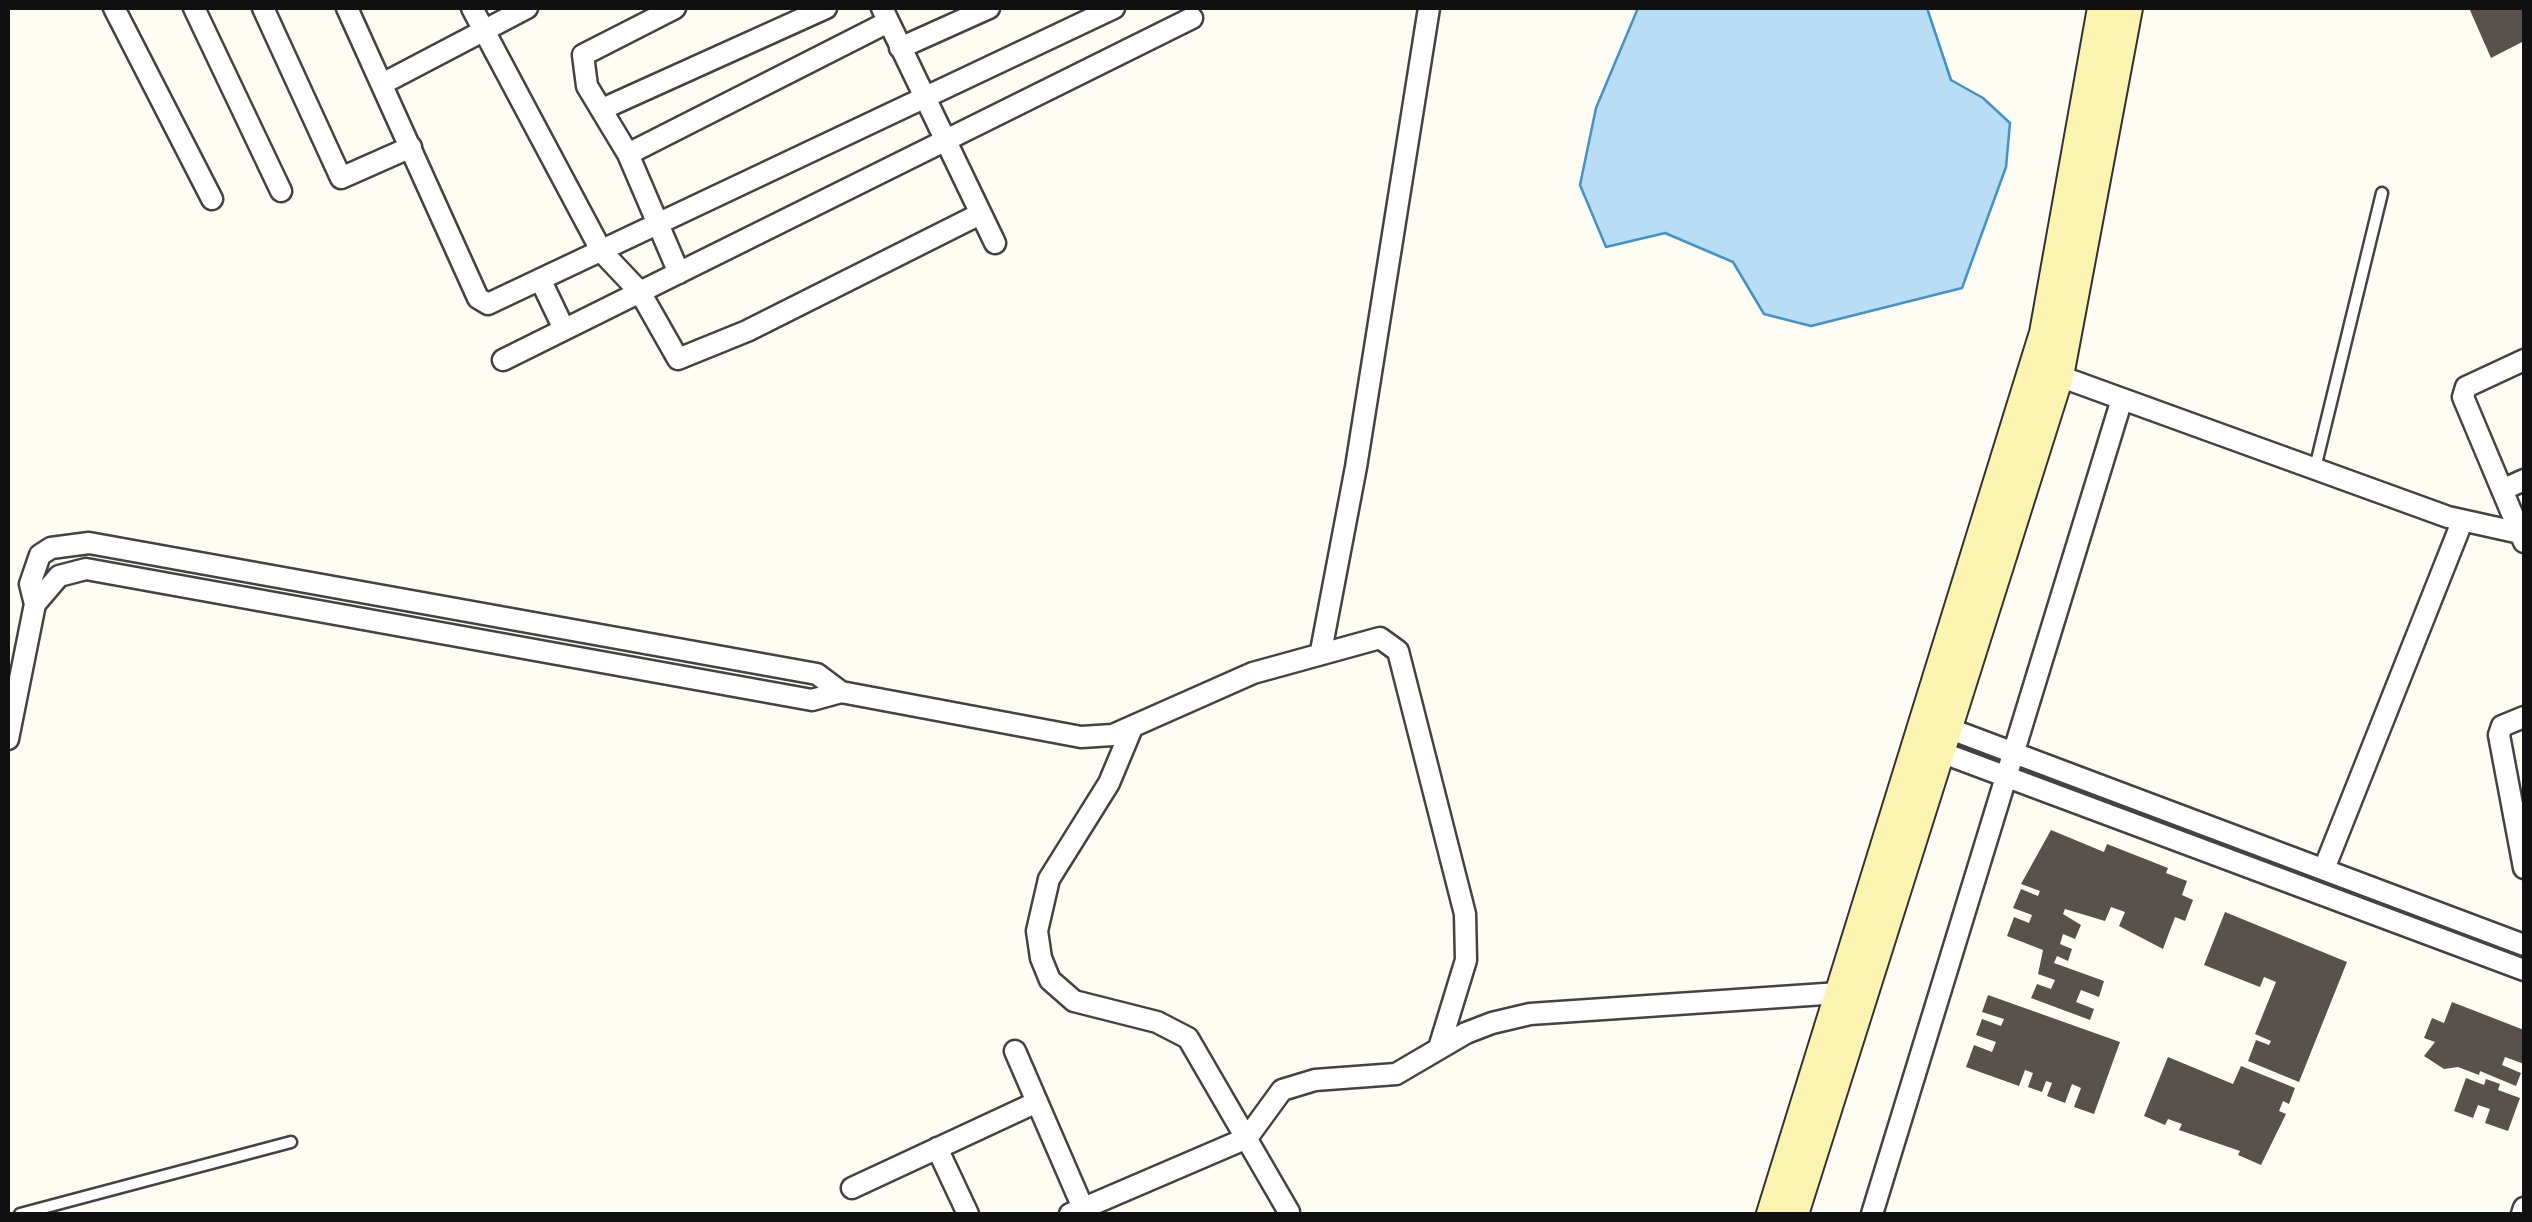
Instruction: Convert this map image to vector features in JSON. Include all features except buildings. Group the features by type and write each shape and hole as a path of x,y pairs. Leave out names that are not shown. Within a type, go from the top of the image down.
{"main road":[{"path":"1794,1214 1934,736 2044,333 2102,8"},
{"path":"1771,1214 1839,993 1934,736 2059,376 2128,8"}],"street":[{"path":"114,8 212,199"},
{"path":"194,8 281,191"},
{"path":"262,8 341,178 411,147"},
{"path":"348,8 478,298 488,304 1114,8"},
{"path":"472,8 602,252 640,292 678,359 747,330 980,214"},
{"path":"382,84 526,8"},
{"path":"675,8 584,55 587,86 628,154 679,273"},
{"path":"609,106 826,8"},
{"path":"900,48 989,8"},
{"path":"1322,651 1356,467 1429,8"},
{"path":"628,154 885,14 943,142 995,243"},
{"path":"503,360 1192,20"},
{"path":"541,281 564,330"},
{"path":"2522,538 2463,397 2466,387 2524,360"},
{"path":"2059,376 2462,522 2522,538"},
{"path":"1872,1214 2122,399"},
{"path":"2502,490 2524,480"},
{"path":"2324,869 2462,522"},
{"path":"35,604 30,584 34,565 52,548 89,544 817,674 841,692"},
{"path":"52,548 72,571"},
{"path":"8,739 35,604 51,582 86,569 812,700 841,692 1080,737 1112,736 1226,683 1322,651 1380,638 1398,651 1468,937 1466,960 1439,1048"},
{"path":"2524,717 2502,726 2499,735 2515,778 2524,868"},
{"path":"1132,728 1109,784 1049,879 1037,931 1042,958 1050,980 1074,1000 1157,1022 1188,1038 1248,1138 1285,1214"},
{"path":"1934,736 2524,970"},
{"path":"2009,764 2324,869 2524,945"},
{"path":"1015,1051 1076,1212 1248,1138 1282,1090 1315,1080 1396,1074 1466,1033 1530,1014 1839,993"},
{"path":"852,1188 1037,1102"},
{"path":"937,1148 968,1214"}],"lane":[{"path":"2315,469 2382,193"},
{"path":"20,1214 291,1142"}],"water":[{"path":"1638,8 1927,8 1951,80 1983,98 2010,123 2006,167 1962,288 1811,326 1764,314 1733,262 1665,233 1606,247 1580,185 1596,108"}]}
